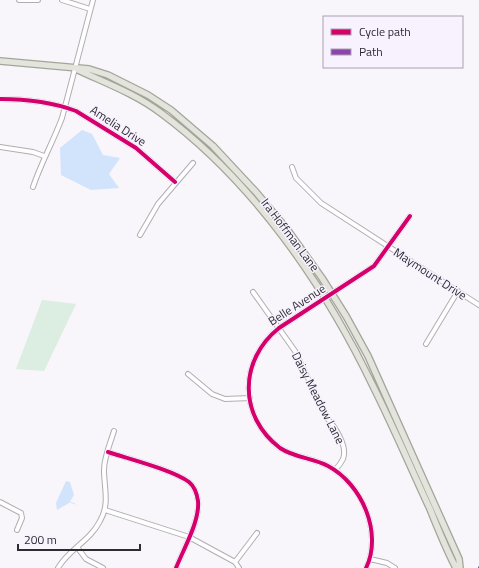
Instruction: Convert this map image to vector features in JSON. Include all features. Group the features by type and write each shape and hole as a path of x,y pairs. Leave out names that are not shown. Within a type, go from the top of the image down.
{"main road":[{"name":"Ira Hoffman Lane","path":"0,61 89,69 108,75 148,95 177,115 213,146 256,192 287,229 333,294 368,356 438,508 459,559 460,568"},
{"name":"Ira Hoffman Lane","path":"74,68 139,99 161,113 203,148 246,192 288,243 344,328 374,387 456,568"}],"street":[{"path":"19,0 38,0"},
{"path":"62,0 90,9"},
{"path":"34,187 44,156 56,136 93,0"},
{"name":"Amelia Drive","path":"0,99 28,100 65,106 76,110 136,148 176,182"},
{"path":"0,147 33,152 44,156"},
{"path":"140,235 158,204 193,163"},
{"name":"Maymount Drive","path":"292,167 296,178 317,200 479,304"},
{"name":"Belle Avenue","path":"366,568 370,559 373,538 369,521 352,486 335,470 322,463 290,454 273,441 258,423 250,398 249,378 256,355 265,340 279,328 374,266 410,216"},
{"path":"426,344 458,291"},
{"name":"Daisy Meadow Lane","path":"253,292 295,351 317,397 341,440 344,450 343,459 335,470"},
{"path":"188,374 212,394 225,399 250,398"},
{"path":"58,568 62,561 95,530 105,510 107,500 104,470 114,432"},
{"path":"108,452 179,476 195,488 198,502 189,537 176,568"},
{"path":"0,502 21,512 22,518 17,530"},
{"path":"105,510 189,537 235,562 239,568"},
{"path":"235,562 257,533"},
{"path":"76,547 86,559 103,568"},
{"path":"370,559 388,563 395,568"}],"green space":[{"path":"42,300 76,304 44,371 16,369"}],"water":[{"path":"82,130 92,134 103,155 120,158 109,174 119,188 91,190 61,175 60,148"},
{"path":"66,481 70,482 74,495 69,503 57,510 56,503"}],"waterway":[{"path":"70,502 75,504"}],"cycle path":[{"path":"0,99 39,102 58,105 76,111 136,148 175,182"},
{"path":"366,568 371,554 372,540 366,511 359,497 351,485 340,474 328,466 280,448 266,435 256,420 251,404 249,388 251,372 256,356 266,341 279,328 374,266 410,216"},
{"path":"108,452 173,473 189,482 194,488 198,501 198,509 194,526 176,568"}]}
